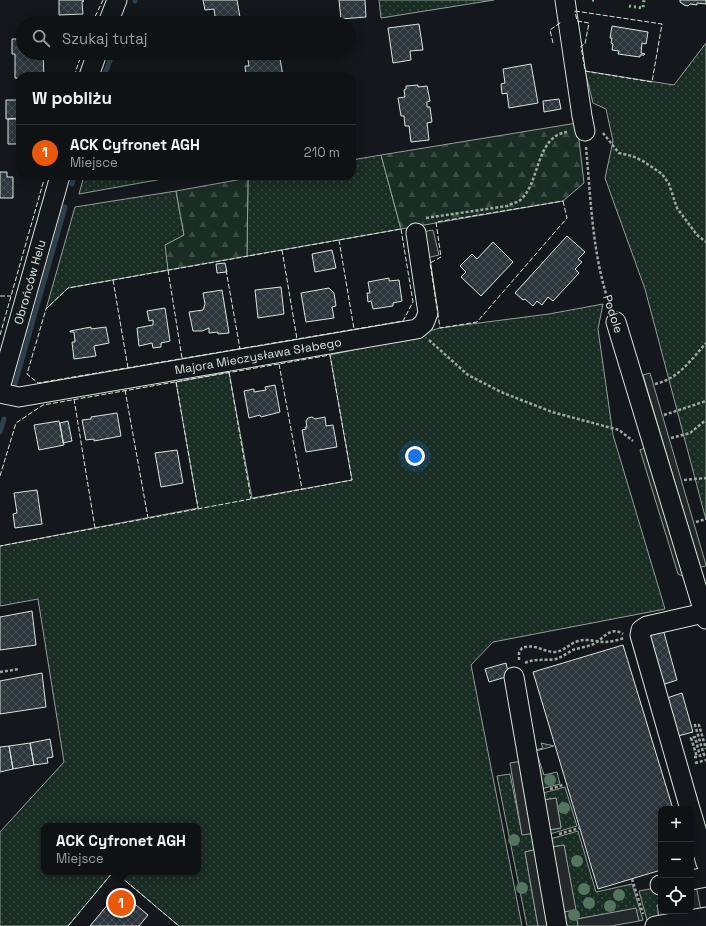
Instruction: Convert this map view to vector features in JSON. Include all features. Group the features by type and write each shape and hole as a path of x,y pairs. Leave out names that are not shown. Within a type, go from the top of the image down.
{"street":[{"path":"111,16 117,0"},
{"path":"565,0 585,131"},
{"path":"90,72 95,60"},
{"name":"Obrońców Helu","path":"0,388 59,180"},
{"path":"416,233 428,313 424,323 418,329"},
{"name":"Podole","path":"616,322 705,616"},
{"name":"Majora Mieczysława Słabego","path":"0,393 20,397 418,329"},
{"path":"690,806 640,635 641,630 647,626 705,616"},
{"path":"514,677 557,926"},
{"path":"694,821 706,863"},
{"path":"694,879 706,877"},
{"path":"650,922 706,917"}],"path":[{"path":"416,233 412,221 507,206 520,200 532,180 544,150 550,140 558,134 585,131 602,132 619,153 644,161 662,174 668,184 677,208 697,235 706,242"},
{"name":"Podole","path":"585,131 589,194 599,265 606,295 616,322"},
{"path":"418,329 468,375 501,392 552,412 619,430 635,443"},
{"path":"655,384 664,382 678,374 706,343"},
{"path":"664,415 706,400"},
{"path":"671,438 690,433 706,420"},
{"path":"684,480 706,478"},
{"path":"696,522 706,519"},
{"path":"597,642 574,650 555,659 534,660 522,665 519,659 519,654 522,648 528,646 551,652 557,652 579,641 589,640 597,642 608,642 627,638 622,632 615,631 608,632 597,642"},
{"path":"0,672 18,669"},
{"path":"688,739 694,758 697,757 692,738 695,737 700,756 704,755 695,725 699,725 706,749"},
{"path":"692,764 706,760"},
{"path":"632,879 650,922"}],"green space":[{"path":"379,0 494,0 381,18"},
{"path":"706,43 706,520 645,289 605,178 613,141 606,109 593,103 585,71 674,85"},
{"path":"577,123 584,183 563,201 401,229 381,155"},
{"path":"381,155 401,229 247,256 248,180 356,180 356,159"},
{"path":"83,180 157,180 79,194"},
{"path":"237,180 248,180 247,256 168,270 165,245 184,235 176,191"},
{"path":"176,191 184,235 166,245 168,270 68,288 46,309 75,207"},
{"path":"603,304 598,329 613,435 665,609 493,642 471,665 522,926 179,926 119,875 201,875 201,823 41,823 41,875 110,875 68,926 0,926 0,832 64,762 38,599 0,606 0,546 198,508 176,382 229,372 252,498 352,480 330,355 394,341 440,328 549,314"},
{"path":"541,743 554,746 536,751 544,775 557,772 560,784 541,789 535,750 543,748"},
{"path":"510,774 522,834 536,833 538,849 525,852 538,926 527,926 497,776"},
{"path":"565,787 577,826 550,834 549,830 561,828 556,798 544,800 543,793"},
{"path":"578,831 596,892 632,884 643,920 639,921 636,909 577,919 578,926 566,926 563,912 575,910 564,845 552,847 550,839"},
{"path":"658,887 657,905 659,918 647,920 639,891"}],"shaded area":[{"path":"433,230 439,255 422,259 416,233"},
{"path":"650,373 706,566 700,567 643,375"},
{"path":"647,447 685,577 678,574 640,450"},
{"path":"523,761 536,833 522,835 510,763"},
{"path":"556,798 561,828 549,830 544,800"},
{"path":"564,845 576,910 563,912 552,847"},
{"path":"538,849 551,926 538,926 525,852"},
{"path":"694,885 696,885 701,911 694,912"},
{"path":"636,908 639,921 611,926 578,926 577,919"},
{"path":"658,914 683,914 659,918"}],"building":[{"path":"59,0 84,1 82,2 83,14 59,15"},
{"path":"203,0 237,0 240,16 215,16 214,9 205,10"},
{"path":"339,0 365,0 366,17 341,16"},
{"path":"680,0 706,0 706,4 697,3 697,5 690,4 688,6 680,2"},
{"path":"419,24 423,50 410,51 411,60 393,63 388,28"},
{"path":"612,26 648,32 646,44 642,43 641,53 645,54 640,55 640,57 618,54 619,51 612,50 612,38 610,38"},
{"path":"12,39 16,39 16,60 43,60 44,72 16,72 15,78 15,54 12,54"},
{"path":"248,60 280,60 282,72 246,72 245,66 249,66"},
{"path":"531,64 538,103 509,108 507,93 502,94 501,84 505,83 503,69"},
{"path":"418,85 418,87 427,86 430,101 427,102 427,107 430,107 432,122 427,123 429,140 411,142 409,126 405,126 404,116 401,116 398,98 405,97 404,90 406,89 406,86"},
{"path":"559,99 561,109 544,112 543,101"},
{"path":"6,100 16,100 16,118 6,119"},
{"path":"8,119 16,119 16,144 8,144"},
{"path":"0,172 7,172 7,177 13,177 13,198 0,198"},
{"path":"567,236 585,252 578,259 582,262 575,269 579,273 553,301 548,297 542,305 537,301 533,306 515,293"},
{"path":"493,242 513,262 481,296 461,277 466,272 460,266 472,254 477,259"},
{"path":"332,250 336,268 315,272 312,254"},
{"path":"225,263 227,272 217,273 216,264"},
{"path":"389,278 389,281 399,280 402,301 393,303 393,306 373,309 371,301 368,302 367,293 370,293 368,282"},
{"path":"281,287 284,314 258,318 255,290"},
{"path":"329,288 334,293 336,306 332,307 334,318 306,322 301,293"},
{"path":"222,290 229,333 209,333 209,328 202,331 193,331 189,312 203,310 205,304 203,293"},
{"path":"165,308 170,341 161,343 161,347 153,348 152,343 139,346 137,328 153,325 153,320 149,321 147,311"},
{"path":"91,327 91,329 106,327 109,343 94,346 96,356 74,359 72,342 75,342 74,332 70,331"},
{"path":"275,385 280,412 261,417 260,415 249,418 244,391 254,389 254,392 266,390 265,387"},
{"path":"117,413 121,436 94,441 94,439 86,440 82,420"},
{"path":"312,417 315,419 325,417 326,426 333,425 337,447 306,452 302,430 306,429 305,427 307,427 306,421 308,418"},
{"path":"59,421 64,445 39,450 34,425"},
{"path":"68,421 72,441 63,443 60,423"},
{"path":"177,450 183,483 161,487 155,453"},
{"path":"37,490 42,524 15,528 13,514 17,513 14,493"},
{"path":"32,611 36,645 0,650 0,617"},
{"path":"663,629 677,680 662,685 648,634"},
{"path":"623,645 672,806 658,806 658,871 598,889 533,672"},
{"path":"506,663 509,676 489,682 485,669"},
{"path":"42,673 46,707 0,714 0,681"},
{"path":"682,693 693,732 678,736 667,698"},
{"path":"50,739 53,757 47,758 48,763 34,765 30,743"},
{"path":"30,743 34,765 13,769 9,746"},
{"path":"9,746 13,769 0,772 0,747"},
{"path":"119,891 148,915 139,926 90,926"}],"waterway":[{"path":"106,72 110,60"},
{"path":"72,184 73,180"},
{"path":"15,384 65,207"},
{"path":"0,432 4,419"}],"hedge":[{"path":"629,6 643,8 644,0"}],"fence":[{"path":"95,16 103,0"},
{"path":"575,11 662,24 652,82 585,71 581,46 585,44 589,23 577,21 575,11"},
{"path":"553,43 550,30 560,23 560,21"},
{"path":"75,72 80,60"},
{"path":"0,335 44,180"},
{"path":"563,201 567,218 477,322 440,328 430,263 441,257 436,222 563,201"},
{"path":"401,229 413,302 403,321 38,383 27,374 46,309 68,288 401,229"},
{"path":"339,240 354,329"},
{"path":"282,250 297,339"},
{"path":"168,270 182,358"},
{"path":"226,270 240,349"},
{"path":"113,280 128,368"},
{"path":"0,296 11,296"},
{"path":"0,476 16,423 43,405 330,355 352,480 0,546"},
{"path":"279,364 302,489"},
{"path":"229,372 251,499"},
{"path":"176,382 198,508"},
{"path":"125,390 148,518"},
{"path":"74,399 95,528"},
{"path":"68,926 110,875"},
{"path":"119,875 179,926"}],"place":[{"name":"ACK Cyfronet AGH","path":"121,903"}]}
